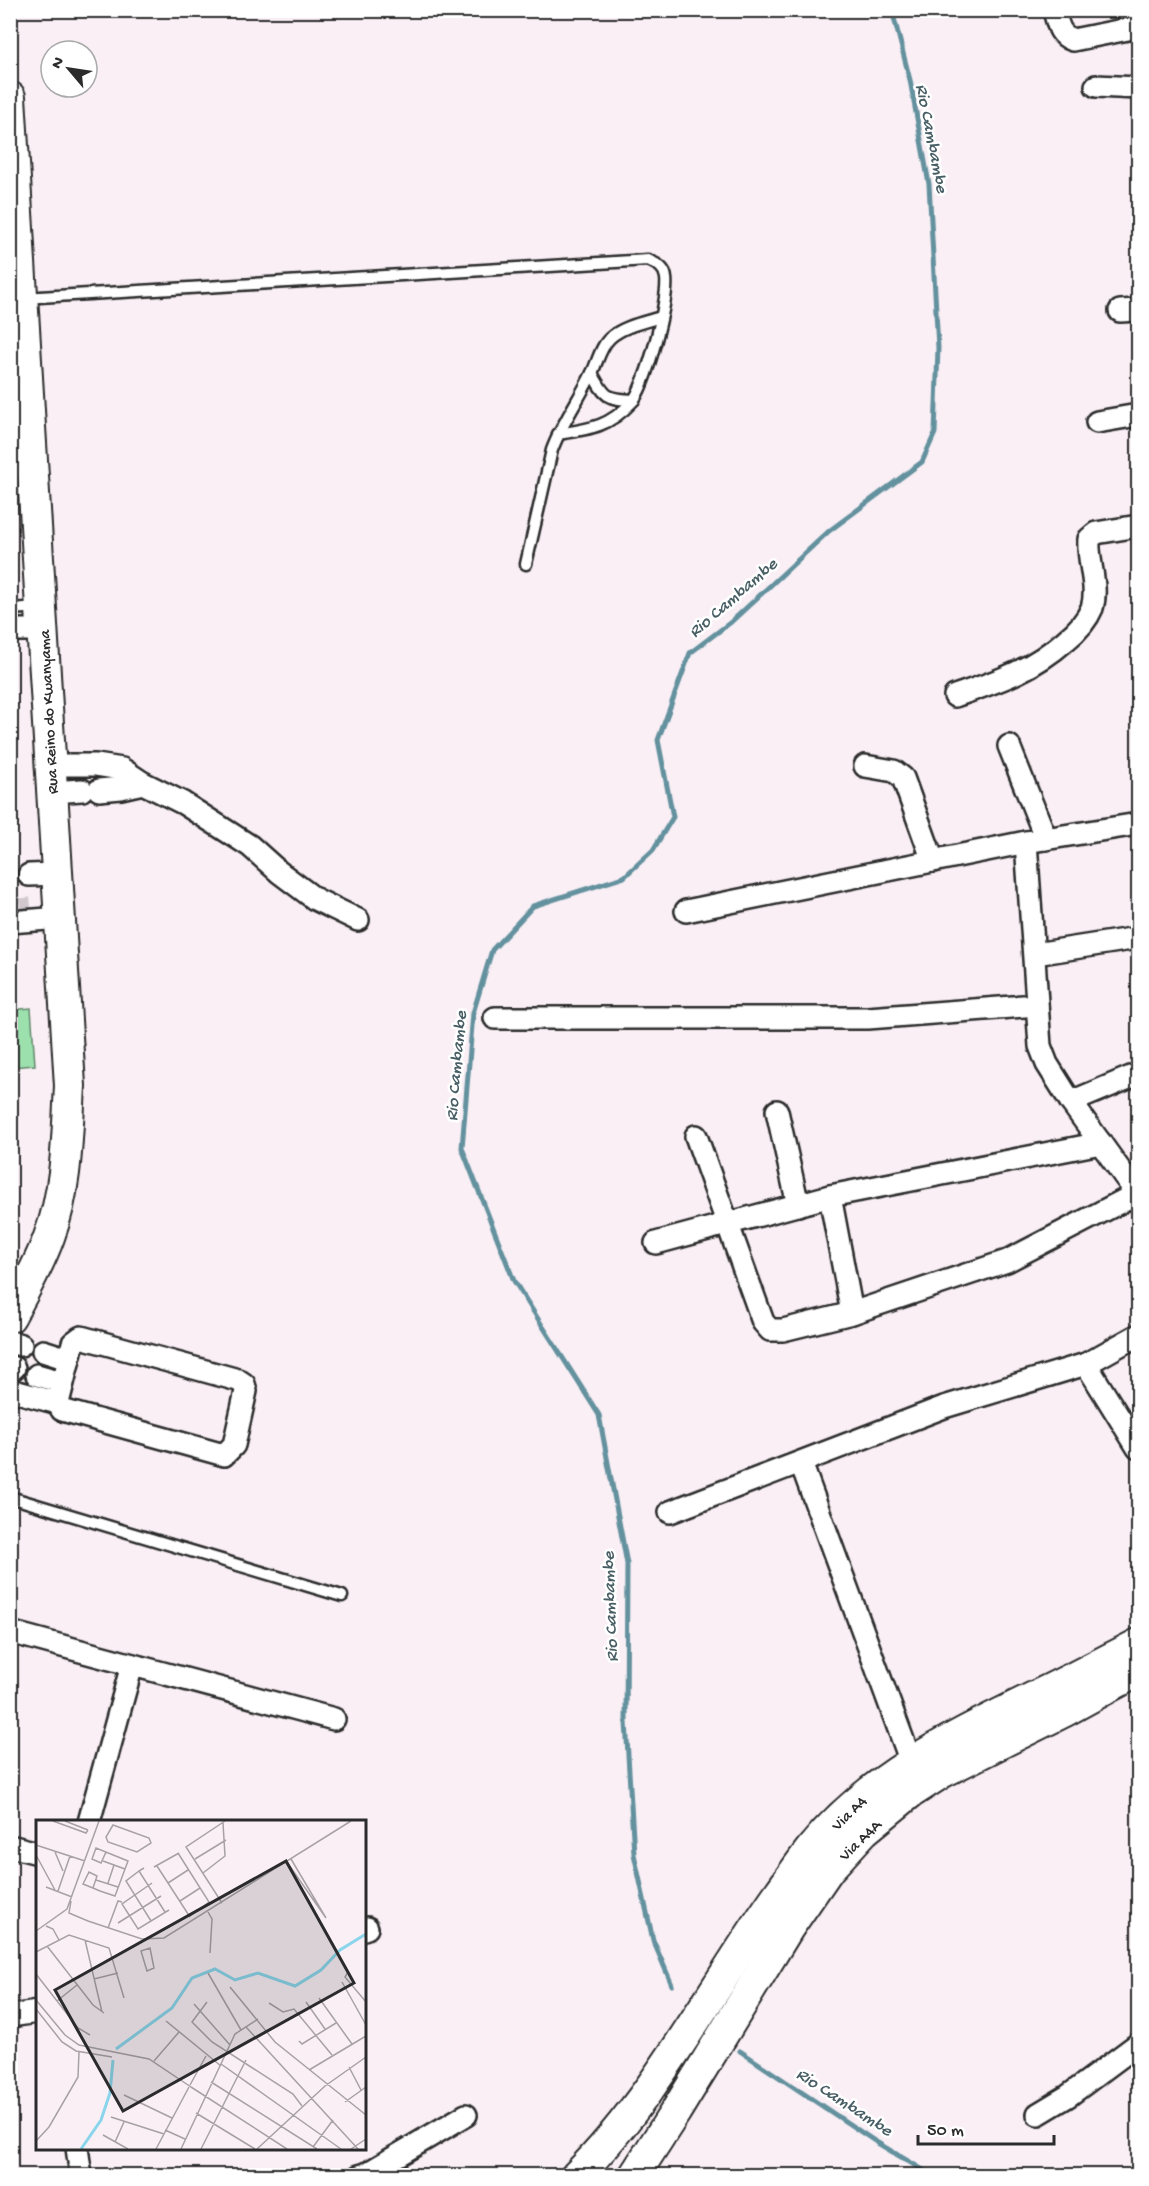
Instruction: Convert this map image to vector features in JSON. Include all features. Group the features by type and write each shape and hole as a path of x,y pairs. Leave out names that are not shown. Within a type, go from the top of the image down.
{"main road":[{"name":"Rua Reino do Kwanyama","path":"10,97 51,779 29,876 32,912 69,1086 67,1155 50,1236 10,1317"},
{"name":"Via A4","path":"576,2175 612,2137 778,1919 818,1841 875,1786 948,1740 1138,1644"},
{"name":"Via A4A","path":"634,2175 676,2111 778,1919 864,1831 909,1794 962,1761 1065,1711 1138,1671"}],"street":[{"path":"1054,10 1059,31 1065,37 1073,40 1138,27"},
{"path":"1096,86 1138,88"},
{"path":"1097,422 1138,415"},
{"path":"955,696 1018,674 1050,655 1078,630 1092,607 1093,582 1088,549 1089,538 1096,533 1138,526"},
{"path":"10,630 42,618"},
{"path":"696,1136 763,1322 770,1330 783,1330 852,1313 1006,1261 1138,1194 1071,1102 1047,1064 1040,1046 1035,954 1036,840 1009,746"},
{"path":"51,779 96,765 122,769 143,783 183,803 250,846 279,872 315,899 358,920"},
{"path":"865,766 894,771 903,778 933,861"},
{"path":"51,779 90,790 121,788 143,783"},
{"path":"687,911 1036,840 1138,824"},
{"path":"1035,954 1138,938"},
{"path":"495,1018 868,1018 1037,1005"},
{"path":"1071,1102 1138,1074"},
{"path":"777,1111 798,1205"},
{"path":"656,1243 830,1196 1101,1143"},
{"path":"830,1196 852,1313"},
{"path":"670,1512 944,1407 1086,1364 1138,1335"},
{"path":"81,1337 241,1382 246,1391 234,1444 224,1455 66,1413 58,1403 68,1359 73,1343 81,1337"},
{"path":"43,1351 68,1359"},
{"path":"1086,1364 1138,1448"},
{"path":"37,1375 62,1382"},
{"path":"10,1390 58,1403"},
{"path":"801,1463 911,1762"},
{"path":"10,1632 334,1719"},
{"path":"89,1820 132,1665"},
{"path":"10,1846 36,1852"},
{"path":"10,2016 36,2012"},
{"path":"1038,2114 1068,2096 1138,2044"},
{"path":"359,2175 366,2174 466,2115"},
{"path":"77,2150 81,2175"}],"lane":[{"path":"22,298 648,260 660,266 666,278 661,317 644,381 634,400 598,427 558,434"},
{"path":"526,564 552,450 558,434 592,373 598,356 609,338 629,327 661,317"},
{"path":"592,373 602,392 613,399 634,400"},
{"path":"10,609 42,618"},
{"path":"10,1497 342,1596"}],"green space":[{"path":"31,1008 35,1065 11,1067 11,1010"}],"waterway":[{"name":"Rio Cambambe","path":"672,1985 653,1940 634,1854 626,1722 627,1564 599,1415 514,1281 462,1148 473,1013 492,950 533,906 624,877 653,850 673,817 658,740 690,653 731,622 829,531 922,462 935,433 938,348 929,184 910,80 892,10"},
{"name":"Rio Cambambe","path":"740,2051 876,2142 933,2176"}],"tunnel":[{"path":"20,909 31,908"}]}
